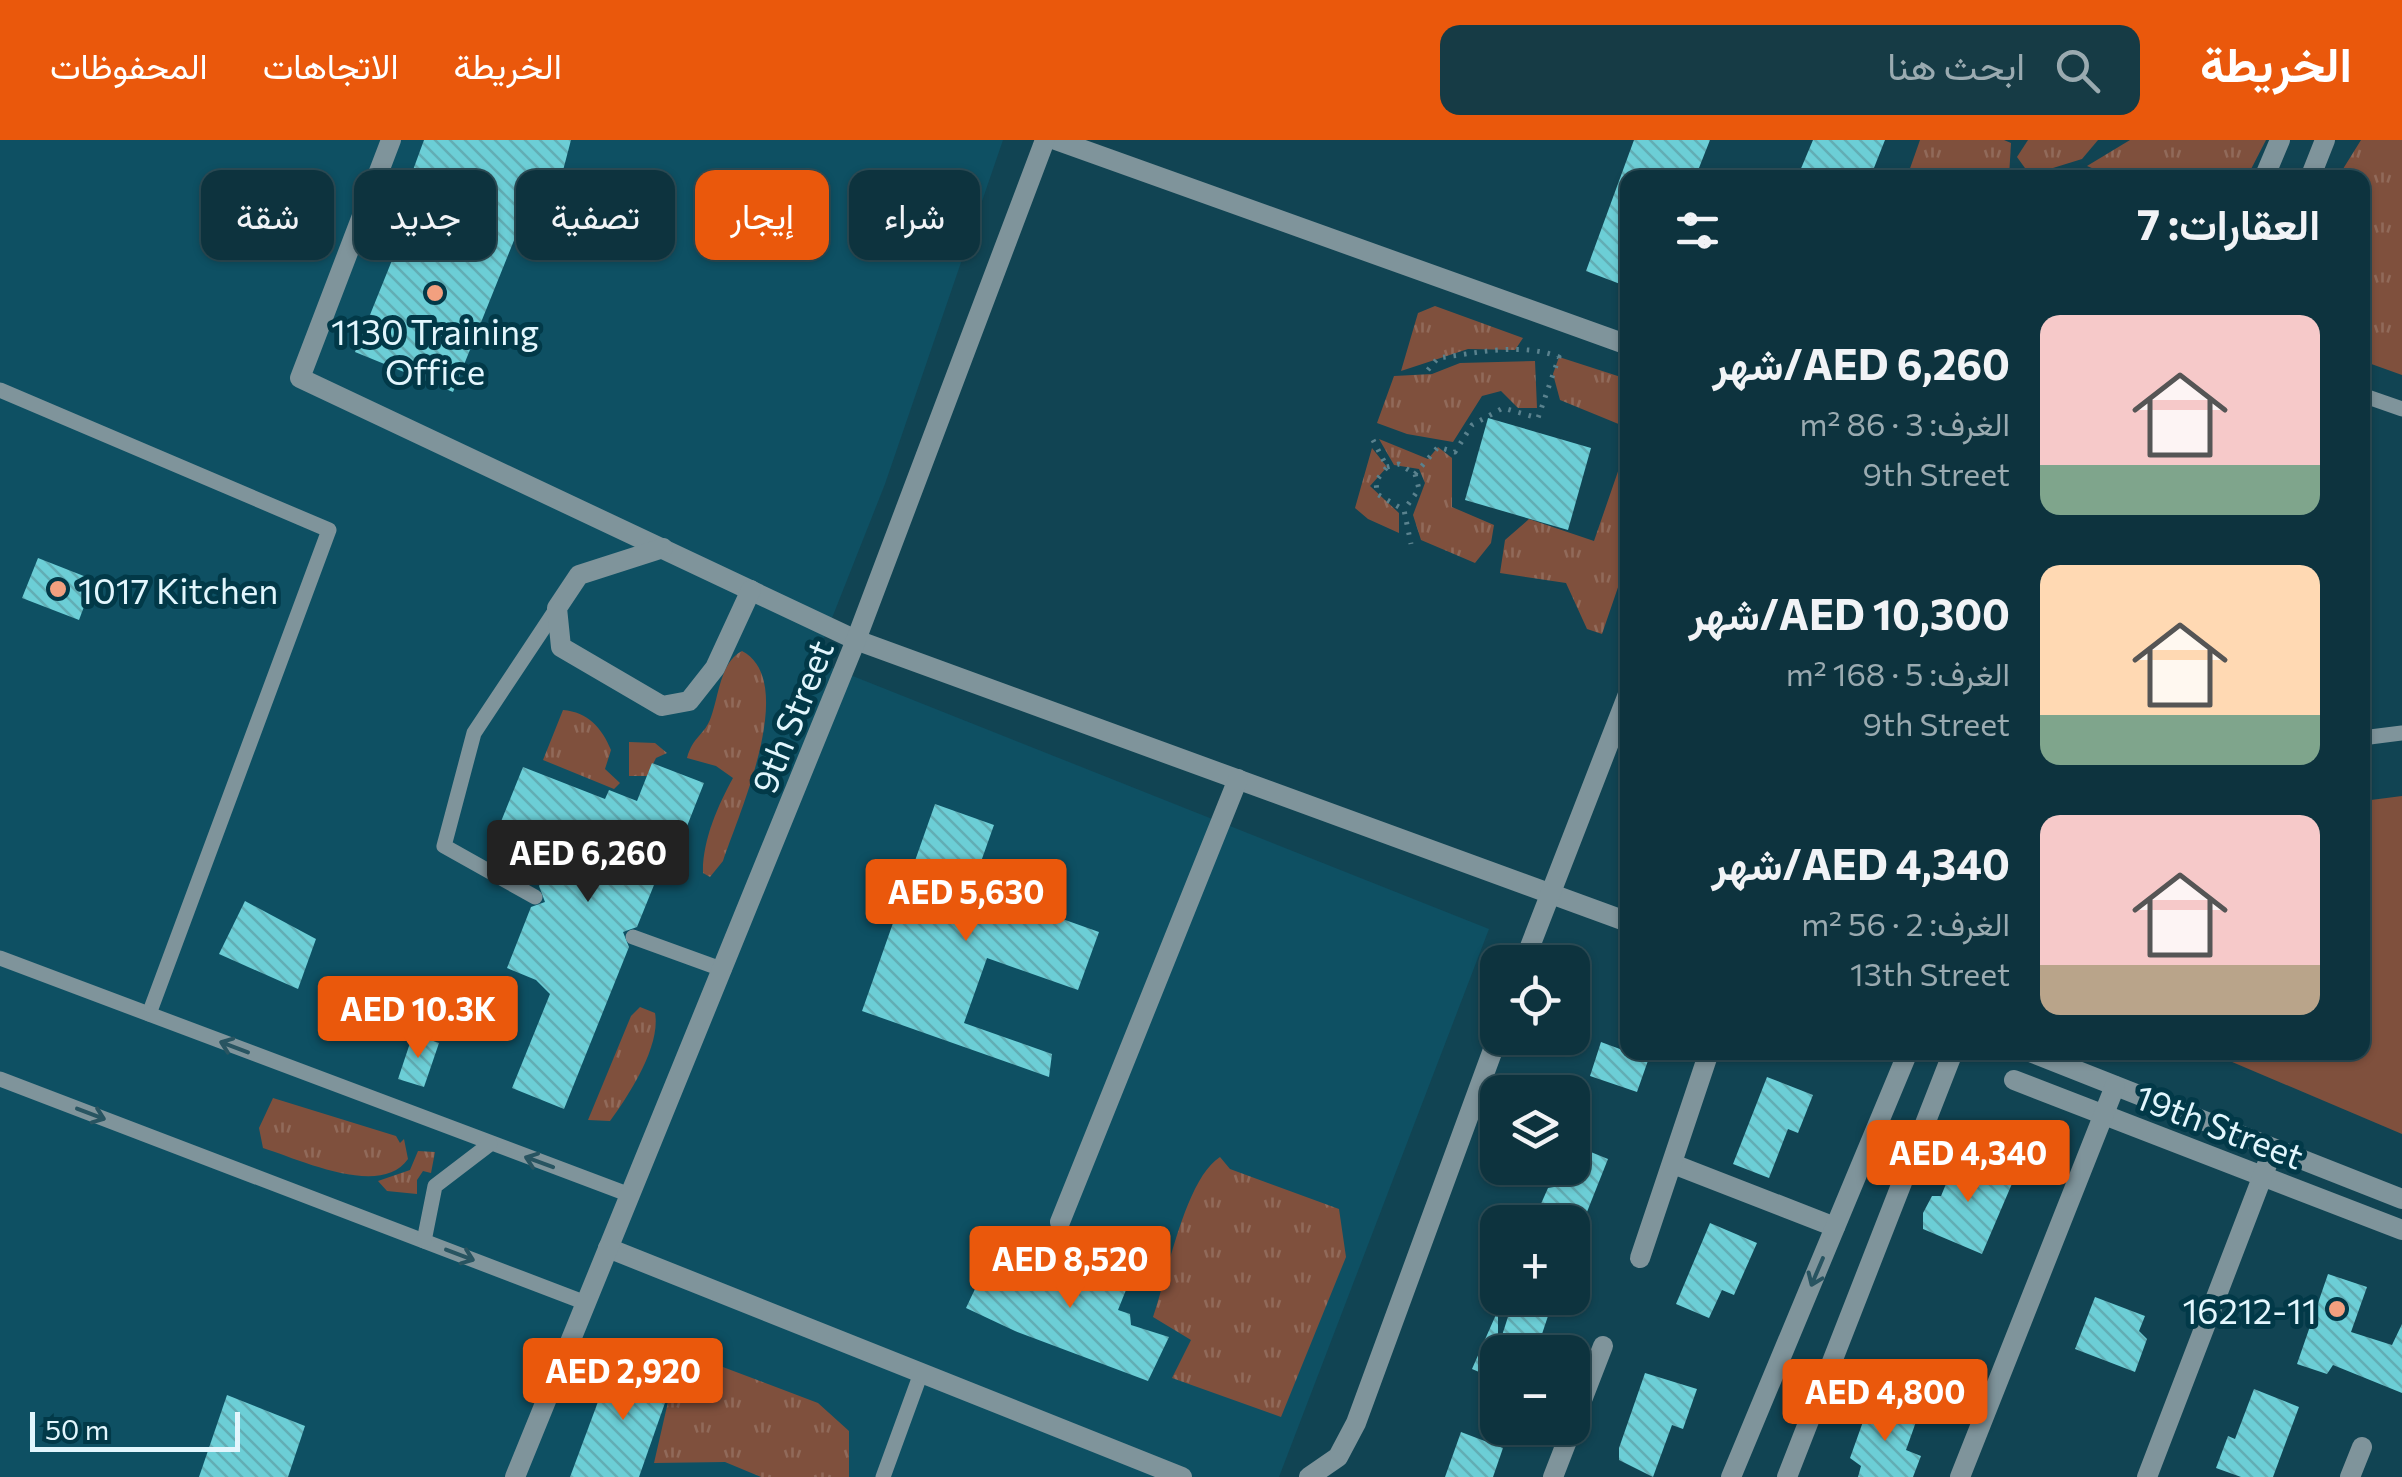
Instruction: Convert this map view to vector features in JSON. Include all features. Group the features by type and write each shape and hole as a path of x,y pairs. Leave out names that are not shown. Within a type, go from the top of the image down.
{"street":[{"path":"391,140 300,378 856,640 1620,919"},
{"name":"9th Street","path":"515,1477 856,640 1045,140"},
{"path":"1056,140 1620,342"},
{"path":"2267,170 2280,140"},
{"path":"2313,170 2325,140"},
{"path":"663,548 579,576 557,608 561,647 662,706 690,701 715,668 752,590"},
{"path":"1530,945 1620,714"},
{"path":"1060,1222 1238,779"},
{"path":"1308,1477 1338,1457 1356,1423 1491,1055"},
{"path":"1640,1258 1706,1060"},
{"path":"1731,1477 1905,1060"},
{"path":"1788,1477 1950,1060"},
{"name":"19th Street","path":"2050,1060 2402,1199"},
{"name":"19th Street","path":"2014,1080 2402,1230"},
{"path":"1960,1477 2115,1086"},
{"path":"2147,1477 2273,1149"},
{"path":"1673,1164 1836,1227"},
{"path":"608,1248 1182,1477"},
{"path":"1590,1380 1603,1346"},
{"path":"1553,1477 1565,1445"},
{"path":"2350,1477 2362,1447"}],"lane":[{"path":"0,390 329,530 149,1014"},
{"path":"2370,397 2402,410"},
{"path":"535,897 444,846 474,733 557,608"},
{"path":"2370,737 2402,733"},
{"path":"633,938 724,970"},
{"path":"0,958 630,1195"},
{"path":"0,1079 586,1303"},
{"path":"424,1241 435,1186 490,1144"},
{"path":"882,1477 921,1373"}],"path":[{"path":"1414,474 1438,446 1455,452 1472,426 1502,408 1538,418 1558,357 1527,348 1470,354 1438,358 1427,371"},
{"path":"1373,440 1387,467"},
{"path":"1404,510 1390,506 1377,494 1376,481 1387,467 1399,464 1414,474 1419,488 1404,510 1410,544"}],"shaded area":[{"path":"0,140 1003,140 980,207 980,170 849,170 849,260 962,260 885,484 815,661 1489,929 1279,1477 0,1477"}],"green space":[{"path":"1920,140 2011,143 2009,170 1909,170"},
{"path":"2028,140 2098,140 2082,159 2046,170 2026,170 2017,157"},
{"path":"2130,140 2266,140 2251,170 2096,170 2087,166"},
{"path":"2361,140 2402,140 2402,375 2370,364 2370,170 2342,170"},
{"path":"1435,306 1523,338 1515,350 1468,349 1401,371 1418,313"},
{"path":"1559,357 1620,377 1620,425 1560,400 1553,374"},
{"path":"1535,361 1537,408 1518,408 1501,391 1482,396 1453,442 1407,434 1377,423 1394,376 1432,374 1460,363"},
{"path":"1379,439 1428,459 1438,447 1452,458 1452,507 1494,525 1491,543 1475,563 1421,540 1413,515 1425,483 1419,469 1394,465"},
{"path":"1372,448 1387,467 1370,486 1399,513 1399,533 1368,519 1355,508"},
{"path":"1620,466 1620,581 1602,634 1587,629 1566,583 1500,573 1505,540 1529,519 1594,541"},
{"path":"742,651 758,667 765,690 765,718 741,812 723,861 710,877 703,873 708,836 733,778 716,766 687,758 708,723 729,663"},
{"path":"563,710 587,718 603,735 611,750 605,769 620,783 614,789 543,760"},
{"path":"629,742 655,743 667,753 656,758 647,776 629,776"},
{"path":"2402,796 2402,1134 2228,1060 2370,1060 2370,800"},
{"path":"640,1007 655,1013 656,1026 642,1070 610,1121 588,1120 631,1016"},
{"path":"273,1098 396,1136 400,1143 404,1139 408,1159 396,1170 360,1176 318,1167 263,1148 259,1128"},
{"path":"418,1151 435,1152 431,1173 423,1171 417,1180 417,1194 387,1191 378,1181 410,1170"},
{"path":"1220,1157 1230,1169 1339,1209 1346,1257 1281,1417 1172,1378 1191,1340 1153,1317 1187,1207 1208,1169"},
{"path":"675,1349 818,1403 849,1431 849,1477 761,1477 725,1462 654,1463 673,1380 627,1362 641,1351"}],"building":[{"name":"1130 Training Office","path":"424,140 571,140 563,170 516,170 516,235 453,392 355,352 392,260 496,260 496,170 413,170"},
{"path":"1634,140 1710,140 1698,170 1623,170"},
{"path":"1813,140 1885,140 1873,170 1800,170"},
{"path":"1620,178 1620,284 1586,271"},
{"path":"1488,418 1591,448 1568,530 1465,500"},
{"name":"1017 Kitchen","path":"38,558 94,580 79,620 22,598"},
{"path":"652,763 704,783 665,882 654,885 637,927 623,932 629,947 564,1109 512,1088 550,994 536,980 507,968 531,907 545,902 539,886 555,845 500,824 523,767 605,799 609,790 637,801"},
{"path":"935,804 994,825 972,887 1099,932 1078,990 987,958 964,1023 1052,1054 1049,1077 862,1011"},
{"path":"245,901 316,939 298,989 219,954"},
{"path":"413,1034 439,1043 424,1087 398,1079"},
{"path":"1601,1042 1620,1049 1620,1060 1648,1060 1637,1092 1590,1076"},
{"path":"1767,1077 1813,1095 1798,1133 1788,1129 1769,1178 1733,1164"},
{"path":"1590,1152 1608,1159 1590,1205 1540,1205 1548,1188 1590,1185"},
{"path":"1958,1155 2014,1179 1982,1254 1923,1229 1923,1213 1932,1196 1941,1196"},
{"path":"1710,1223 1757,1243 1734,1295 1722,1290 1709,1318 1676,1304"},
{"path":"1062,1247 1132,1275 1118,1310 1130,1314 1131,1325 1169,1337 1148,1381 1015,1331 966,1308 991,1255 1048,1283"},
{"name":"16212-11","path":"2328,1274 2367,1287 2351,1332 2392,1345 2402,1324 2402,1393 2333,1365 2327,1374 2297,1364"},
{"path":"2095,1297 2145,1316 2139,1331 2147,1339 2135,1372 2075,1349"},
{"path":"1496,1315 1498,1335 1487,1335"},
{"path":"1509,1315 1548,1315 1542,1335 1502,1335"},
{"path":"1480,1351 1480,1372 1472,1369"},
{"path":"615,1356 673,1380 639,1477 570,1477"},
{"path":"1645,1373 1697,1389 1683,1429 1672,1425 1653,1477 1619,1460 1619,1448"},
{"path":"2254,1389 2299,1407 2273,1477 2241,1477 2216,1468 2228,1436 2235,1439"},
{"path":"227,1395 305,1426 288,1477 199,1477"},
{"path":"1870,1402 1917,1419 1906,1450 1921,1456 1913,1477 1858,1477 1861,1466 1850,1458"},
{"path":"1461,1432 1480,1439 1480,1445 1503,1448 1493,1477 1445,1477"}],"place":[{"name":"1130 Training Office","path":"435,293"},
{"name":"1017 Kitchen","path":"58,589"},
{"name":"16212-11","path":"2337,1309"}]}
